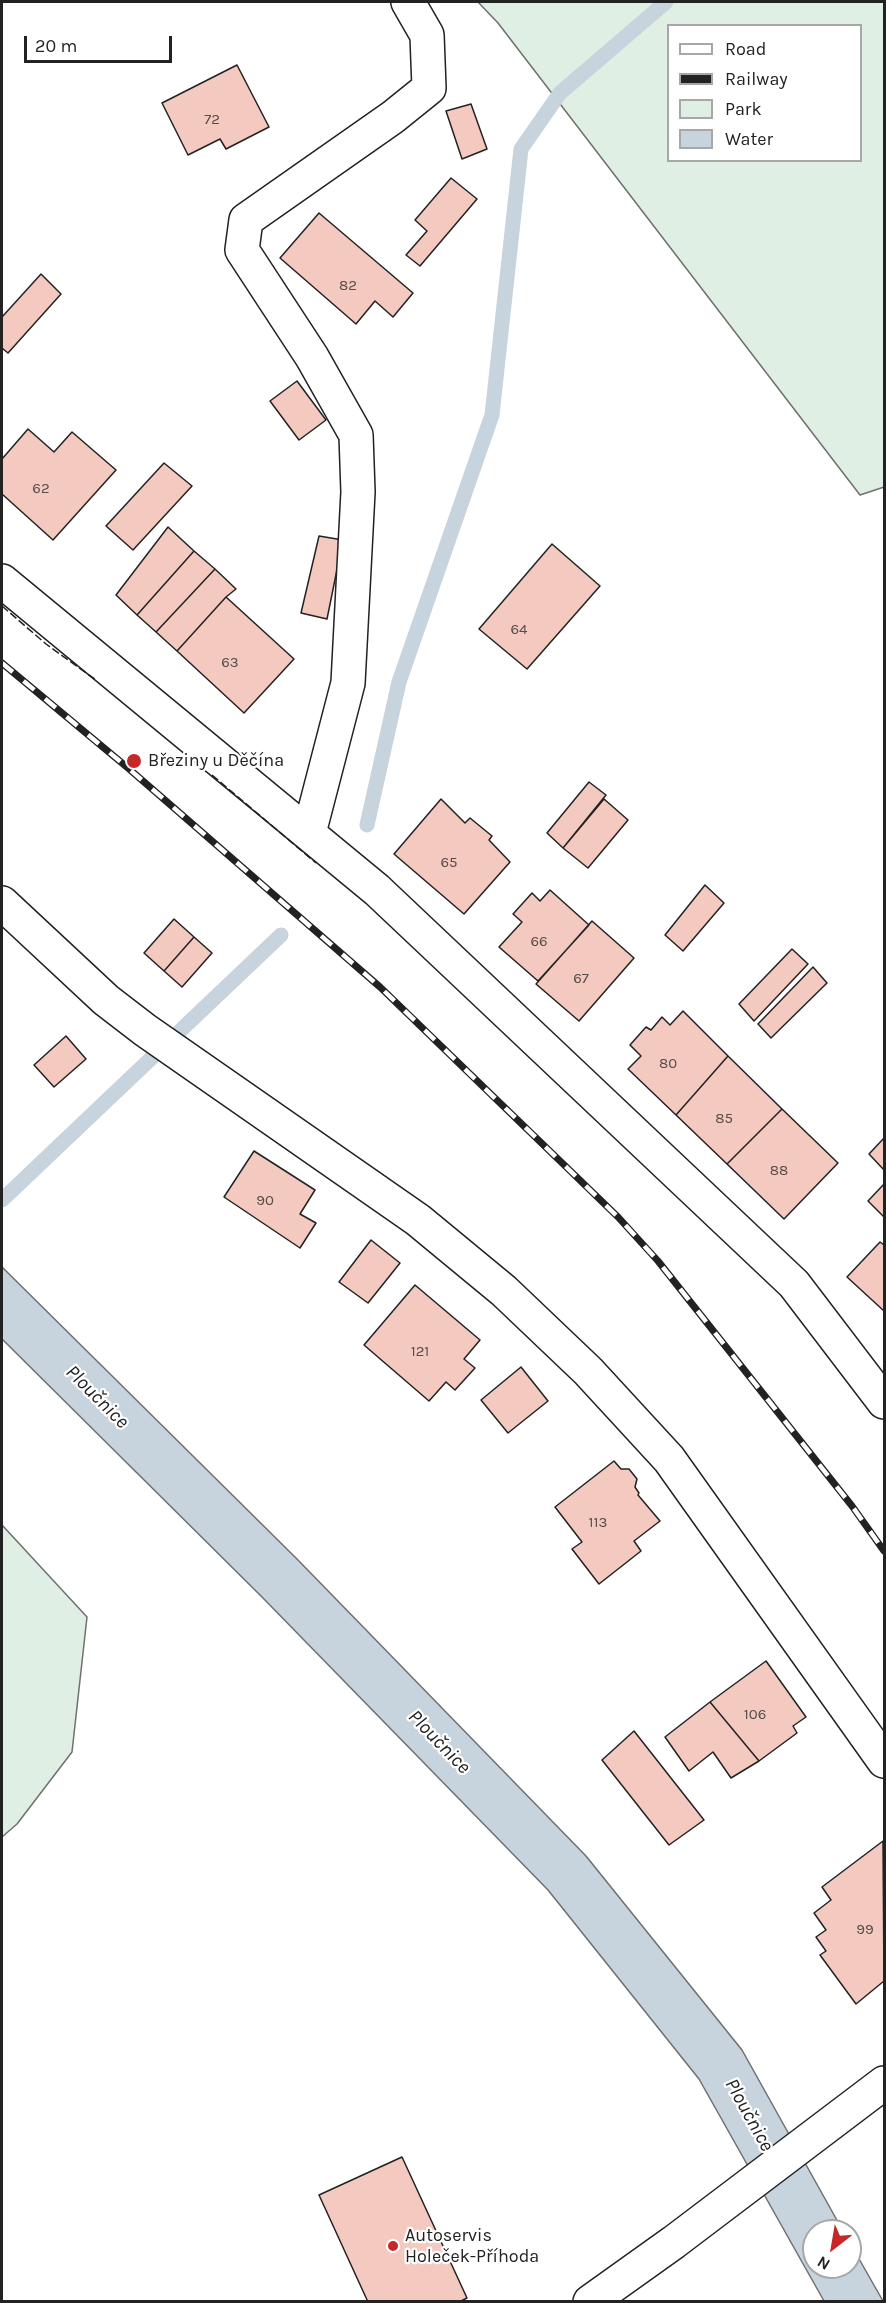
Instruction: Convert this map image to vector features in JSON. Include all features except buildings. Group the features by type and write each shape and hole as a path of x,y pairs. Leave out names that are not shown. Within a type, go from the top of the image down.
{"street":[{"path":"309,833 348,683 358,492 356,435 312,357 242,250 246,220 393,117 429,88 427,35 408,2"},
{"path":"2,581 377,890 794,1284 885,1402"},
{"path":"2,903 106,1000 145,1030 418,1220 504,1291 588,1371 669,1460 885,1761"},
{"path":"590,2301 674,2242 880,2087"}],"green space":[{"path":"478,2 884,2 884,487 860,495 498,23"},
{"path":"2,1525 87,1617 72,1752 17,1824 2,1837"}],"water":[{"name":"Ploučnice","path":"2,1267 297,1559 586,1856 742,2050 836,2219 802,2219 802,2262 699,2079 548,1890 261,1596 2,1339"},
{"path":"862,2264 883,2301 824,2301 812,2279 862,2279"}],"waterway":[{"path":"367,825 399,682 492,415 521,149 560,93 666,2"},
{"path":"2,1200 281,935"}],"railway":[{"path":"2,663 128,768 380,987 618,1217 658,1261 852,1506 884,1551"}],"fence":[{"path":"2,606 46,644 96,680"},
{"path":"212,775 316,863"}],"place":[{"name":"Březiny u Děčína","path":"134,761"},
{"name":"Autoservis Holeček-Příhoda","path":"393,2246"}]}
